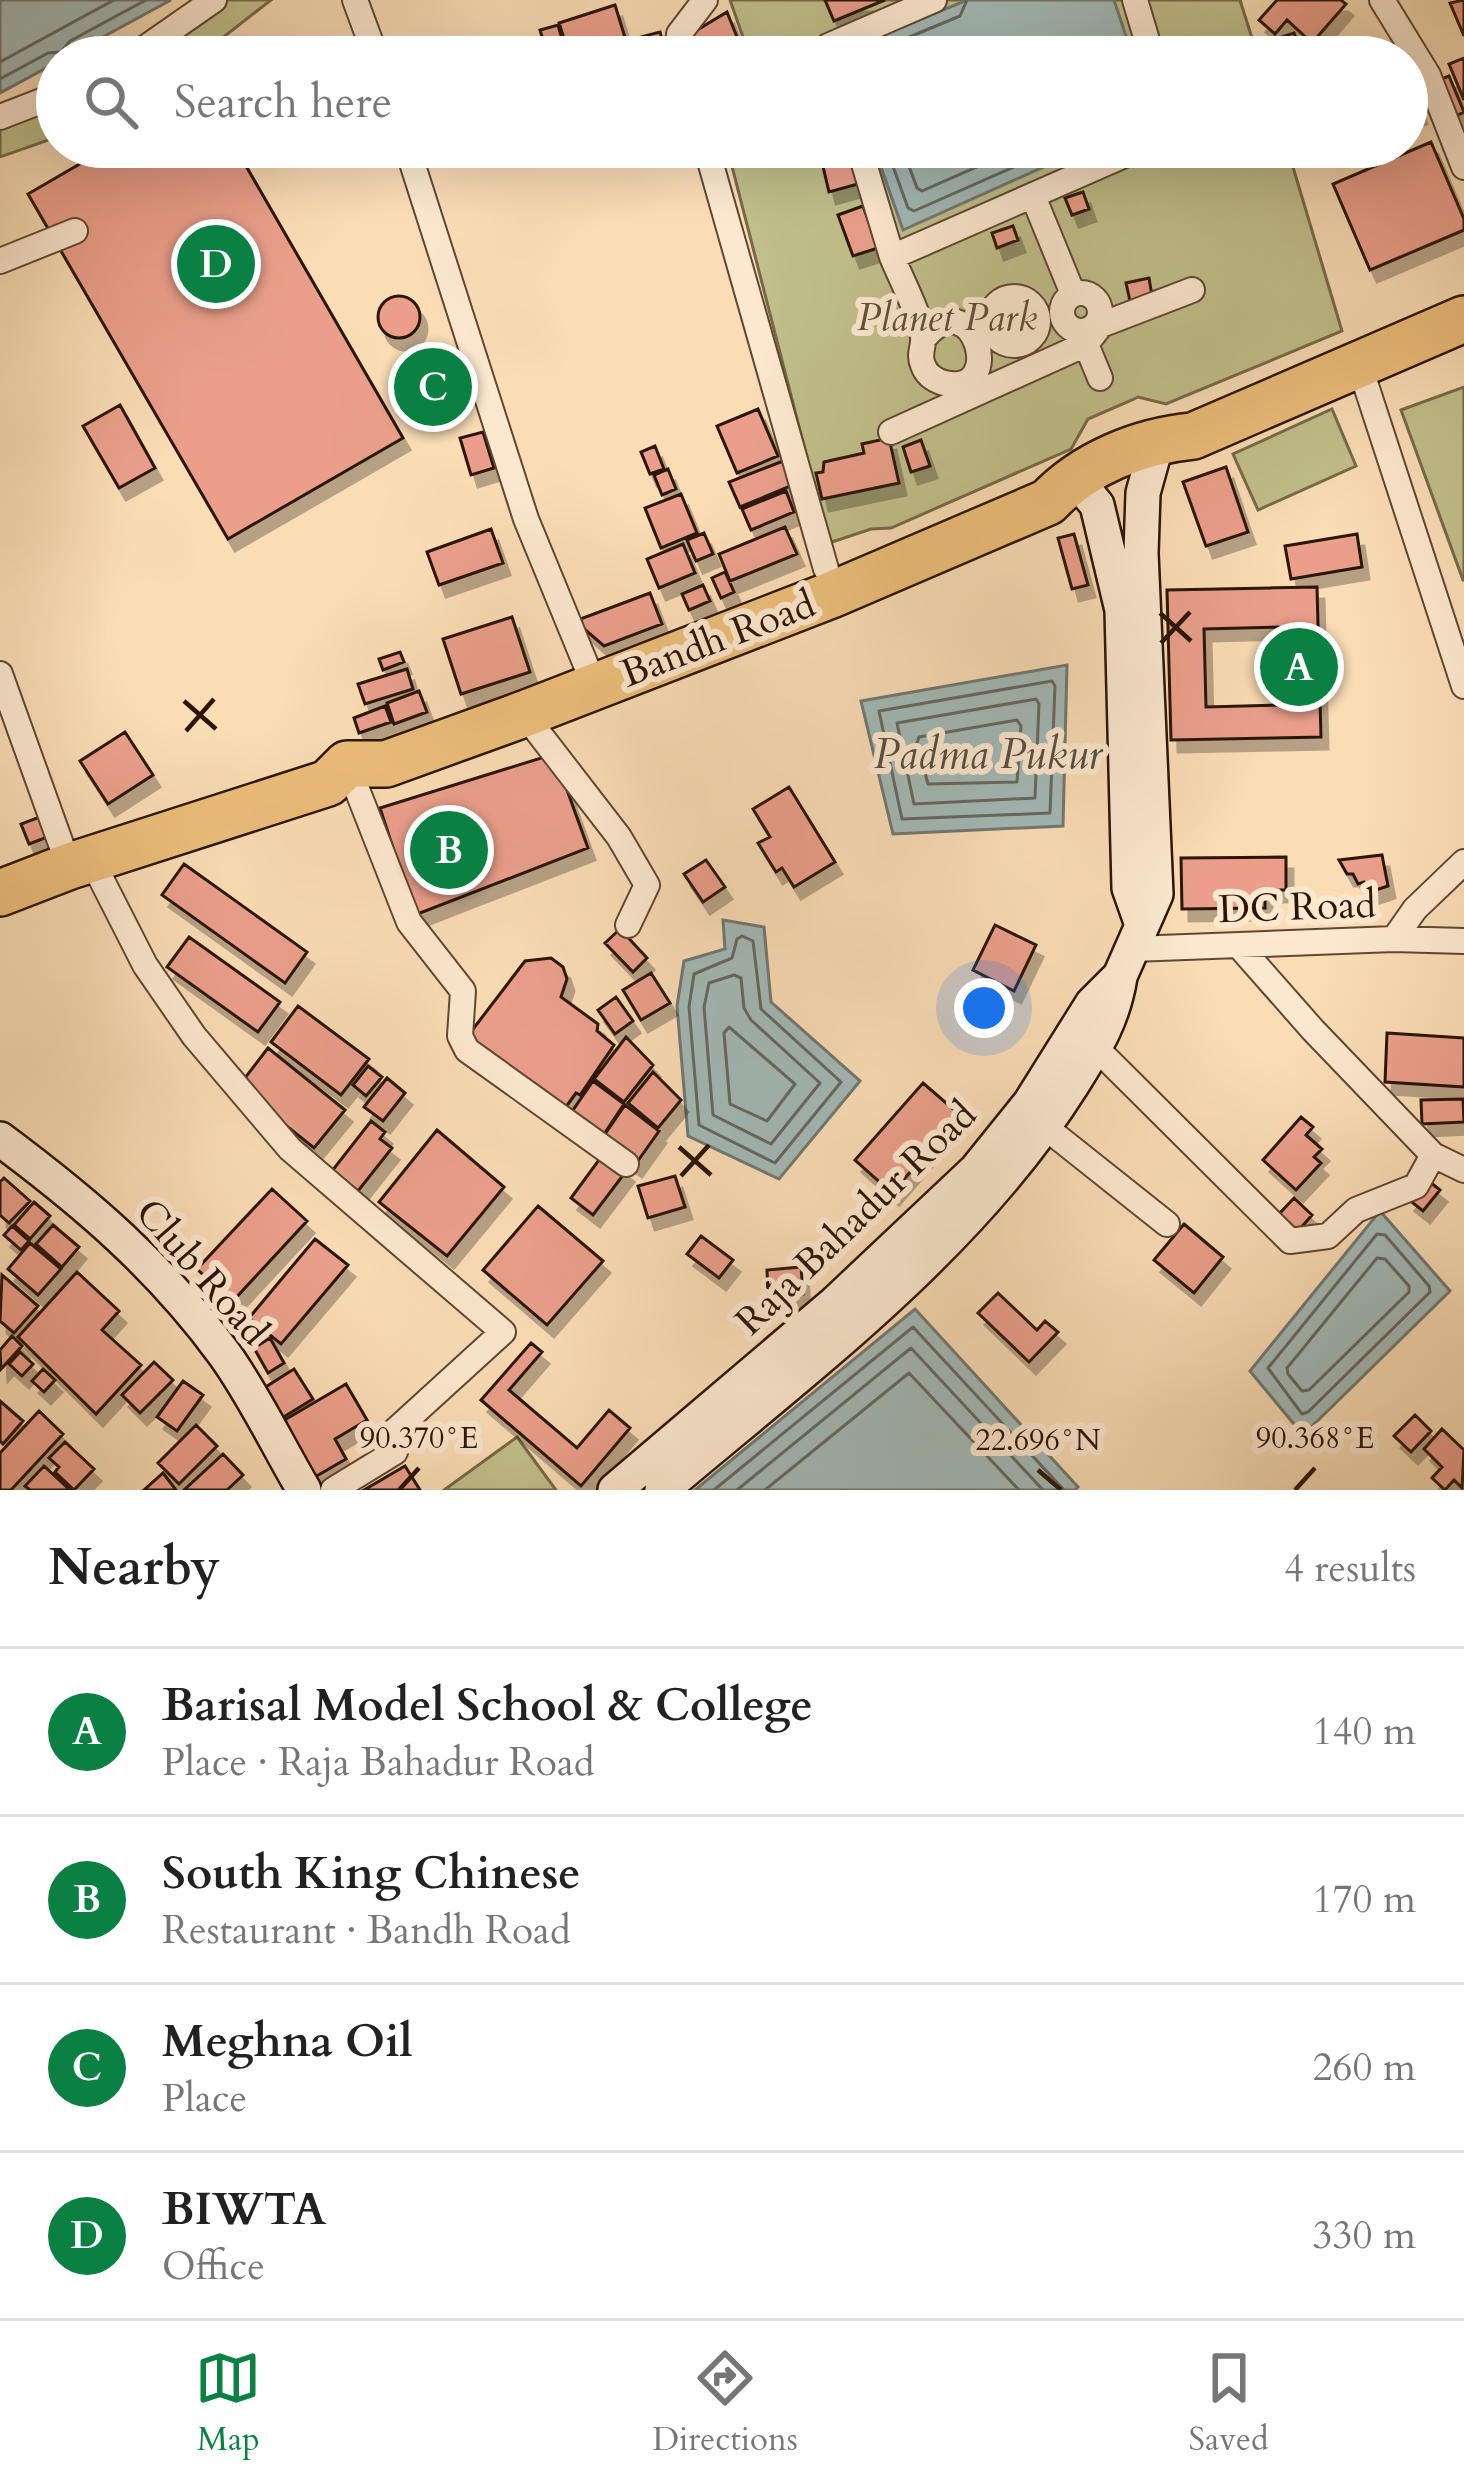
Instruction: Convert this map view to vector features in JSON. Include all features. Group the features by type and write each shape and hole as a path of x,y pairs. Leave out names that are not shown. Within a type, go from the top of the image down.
{"highway":[{"name":"Bandh Road","path":"1158,440 1180,418 1464,286"},
{"name":"Bandh Road","path":"0,868 328,783 379,740 586,665 826,569 1037,476 1073,476 1158,440 1193,436 1464,319"},
{"name":"Bandh Road","path":"347,764 386,764 831,595 1048,502 1073,476"},
{"name":"Bandh Road","path":"0,893 76,852"}],"main road":[{"name":"Raja Bahadur Road","path":"662,1490 860,1322 984,1201 1045,1127 1114,1012 1131,949 1156,894 1141,553 1143,493 1158,440"},
{"name":"Raja Bahadur Road","path":"615,1490 835,1303 976,1170 1030,1102 1131,949 1122,610 1097,505 1073,476"},
{"name":"Club Road","path":"0,1139 122,1235 173,1291 226,1358 304,1490"}],"street":[{"path":"162,36 214,0"},
{"path":"355,0 368,36"},
{"path":"679,36 705,0"},
{"path":"851,36 934,0"},
{"path":"1135,0 1146,36"},
{"path":"1382,0 1404,36"},
{"path":"1428,75 1464,167"},
{"path":"0,118 36,103"},
{"path":"414,168 526,519 586,665"},
{"path":"712,168 826,569"},
{"path":"865,168 892,257 924,338 920,358 929,375 947,384 966,380 979,364 979,323 1003,299 1026,299 1039,320 1034,336 1012,345 979,323 939,325 924,338"},
{"path":"892,257 1096,168"},
{"path":"1033,196 1073,294 1064,303 1062,316 1069,328 1092,331"},
{"path":"0,261 75,231"},
{"path":"890,432 1035,368 1092,331 1192,290"},
{"path":"1092,331 1100,378"},
{"path":"1024,343 1035,368"},
{"path":"1359,364 1464,686"},
{"path":"0,674 76,852 194,1036 290,1149 502,1332 388,1436 394,1451 333,1490"},
{"path":"524,714 619,837 647,885 628,925"},
{"path":"347,764 410,922 463,991 460,1036 467,1050 626,1164"},
{"path":"1394,940 1415,909 1464,862"},
{"name":"DC Road","path":"1131,949 1464,941"},
{"path":"1239,946 1433,1155 1464,1170"},
{"path":"1095,1047 1290,1241 1328,1236 1356,1210 1416,1186 1433,1155"},
{"path":"1045,1127 1167,1224"}],"green space":[{"path":"226,0 271,0 225,36 168,36"},
{"path":"730,0 1240,0 1251,36 743,36"},
{"path":"36,108 36,144 0,157 0,126"},
{"name":"Planet Park","path":"732,168 1293,168 1342,331 1166,404 1138,397 1088,419 1071,449 891,528 871,529 829,543"},
{"path":"1464,387 1464,580 1463,580 1401,410"},
{"path":"1332,409 1356,466 1258,510 1233,454"},
{"path":"517,1437 556,1490 444,1490"}],"water":[{"path":"0,0 171,0 105,36 36,36 36,73 0,93"},
{"path":"967,0 1114,0 1126,36 880,36"},
{"path":"881,168 1041,168 903,230"},
{"name":"Padma Pukur","path":"1067,665 1063,826 893,834 861,701"},
{"path":"723,920 764,927 771,1002 860,1081 779,1179 688,1136 677,1006 684,961 725,949"},
{"path":"1380,1211 1450,1291 1303,1435 1250,1371"},
{"path":"915,1309 1078,1487 1075,1490 695,1490"}],"building":[{"path":"825,0 885,0 834,21"},
{"path":"1277,0 1341,0 1346,4 1318,36 1304,36 1287,20 1275,34 1259,20"},
{"path":"1464,0 1464,36 1450,3"},
{"path":"615,5 625,36 563,36 559,23"},
{"path":"727,12 737,36 689,36"},
{"path":"558,25 561,36 542,36 540,30"},
{"path":"1464,58 1464,100 1449,64"},
{"path":"1449,76 1464,112 1452,118 1436,81"},
{"path":"1428,143 1464,219 1464,230 1370,270 1333,184 1370,168 1428,168"},
{"path":"73,168 247,168 403,438 228,539 28,194"},
{"path":"823,168 853,168 858,184 829,192"},
{"path":"1083,192 1089,209 1072,215 1065,198"},
{"path":"863,206 878,248 853,256 838,215"},
{"path":"1013,226 1018,240 997,248 992,233"},
{"path":"1149,278 1152,296 1130,301 1126,283"},
{"path":"399,296 414,302 420,317 414,332 399,338 384,332 378,317 384,302"},
{"path":"433,362 451,370 459,388 451,406 433,414 415,406 407,388 415,370"},
{"path":"120,405 155,468 119,488 83,426"},
{"path":"758,409 778,456 737,473 717,426"},
{"path":"483,432 494,468 471,475 460,438"},
{"path":"889,438 899,483 822,499 816,473 823,472 824,462 864,453 862,444"},
{"path":"921,440 930,466 911,472 903,447"},
{"path":"655,446 664,469 650,474 641,452"},
{"path":"783,461 793,485 740,507 729,482"},
{"path":"1226,467 1248,532 1206,546 1183,482"},
{"path":"668,469 676,489 662,495 654,475"},
{"path":"786,491 794,512 751,530 742,509"},
{"path":"681,494 697,533 661,548 645,508"},
{"path":"785,527 797,554 730,581 719,554"},
{"path":"491,529 503,563 439,585 427,552"},
{"path":"704,533 713,554 696,561 687,540"},
{"path":"1074,534 1088,585 1072,589 1058,538"},
{"path":"1357,534 1362,567 1291,579 1285,546"},
{"path":"683,544 695,573 659,588 647,559"},
{"path":"725,572 734,592 721,598 712,578"},
{"path":"703,585 710,601 689,610 682,594"},
{"path":"1317,587 1321,737 1171,740 1167,590","holes":["1278,627 1279,705 1206,707 1204,629"]},
{"path":"650,593 662,624 604,646 575,621"},
{"path":"512,617 530,672 461,694 443,639"},
{"path":"400,652 404,662 383,670 379,659"},
{"path":"407,669 413,689 365,704 358,684"},
{"path":"419,691 427,712 394,724 387,703"},
{"path":"385,706 391,722 359,733 354,718"},
{"path":"125,732 153,775 108,804 80,761"},
{"path":"554,754 588,848 415,915 380,808"},
{"path":"789,787 835,862 794,887 782,868 776,872 758,843 770,837 753,809"},
{"path":"45,815 53,835 29,844 21,824"},
{"path":"1382,855 1388,886 1370,892 1364,882 1358,884 1353,874 1347,874 1339,860"},
{"path":"1286,857 1286,890 1265,890 1265,908 1182,909 1181,858"},
{"path":"706,860 725,887 703,902 684,874"},
{"path":"184,864 307,952 285,983 162,895"},
{"path":"995,925 1036,945 1014,991 973,970"},
{"path":"620,929 647,958 633,972 605,943"},
{"path":"189,937 280,1002 258,1032 167,967"},
{"path":"551,958 563,967 567,979 561,997 598,1024 597,1031 614,1045 580,1095 576,1093 563,1111 467,1037 525,961"},
{"path":"651,973 670,1003 641,1020 623,990"},
{"path":"616,997 633,1021 615,1034 598,1010"},
{"path":"298,1006 369,1059 341,1095 271,1042"},
{"path":"1387,1033 1464,1038 1464,1087 1385,1082"},
{"path":"626,1037 653,1065 624,1102 594,1079"},
{"path":"268,1048 345,1110 314,1148 238,1087"},
{"path":"368,1066 382,1077 366,1096 353,1085"},
{"path":"653,1072 681,1100 658,1128 628,1103"},
{"path":"387,1078 405,1093 383,1121 364,1107"},
{"path":"593,1081 624,1104 600,1140 569,1116"},
{"path":"923,1083 960,1115 892,1193 855,1160"},
{"path":"1463,1099 1464,1122 1422,1124 1421,1100"},
{"path":"625,1105 659,1131 635,1165 601,1140"},
{"path":"1301,1117 1313,1127 1306,1135 1322,1149 1314,1157 1321,1163 1296,1190 1263,1160"},
{"path":"371,1121 385,1132 380,1139 392,1148 358,1191 332,1171"},
{"path":"437,1130 504,1187 447,1256 379,1202"},
{"path":"604,1153 627,1170 593,1215 571,1198"},
{"path":"675,1176 685,1207 648,1218 638,1186"},
{"path":"4,1178 30,1201 9,1223 0,1215"},
{"path":"1425,1178 1440,1190 1423,1211 1408,1199"},
{"path":"272,1189 307,1221 232,1302 197,1269"},
{"path":"1294,1198 1312,1215 1298,1231 1279,1214"},
{"path":"34,1202 50,1216 30,1239 14,1225"},
{"path":"538,1206 603,1261 547,1325 483,1270"},
{"path":"1184,1224 1223,1257 1194,1293 1154,1260"},
{"path":"53,1225 79,1247 62,1267 36,1244"},
{"path":"12,1226 29,1241 21,1250 4,1235"},
{"path":"701,1236 733,1260 719,1278 687,1254"},
{"path":"315,1239 348,1265 281,1344 249,1318"},
{"path":"30,1243 61,1269 38,1295 8,1269"},
{"path":"801,1267 803,1294 768,1296 767,1270"},
{"path":"77,1272 119,1311 102,1330 141,1365 96,1414 18,1337"},
{"path":"2,1275 38,1306 14,1333 0,1321"},
{"path":"998,1293 1037,1330 1045,1321 1058,1332 1029,1362 978,1313"},
{"path":"12,1336 22,1346 1,1369 0,1350"},
{"path":"270,1338 284,1363 268,1373 254,1348"},
{"path":"531,1343 542,1352 509,1390 577,1448 609,1410 630,1428 581,1486 481,1400"},
{"path":"20,1352 33,1364 22,1376 9,1364"},
{"path":"154,1362 173,1380 140,1413 122,1395"},
{"path":"43,1369 55,1380 44,1392 32,1381"},
{"path":"294,1369 313,1399 282,1418 264,1388"},
{"path":"183,1381 203,1395 177,1431 157,1417"},
{"path":"346,1384 367,1420 335,1439 346,1459 308,1481 276,1425"},
{"path":"0,1401 23,1421 3,1444 0,1441"},
{"path":"39,1411 63,1434 11,1490 0,1490 0,1453"},
{"path":"1415,1415 1431,1431 1411,1452 1394,1436"},
{"path":"196,1425 217,1446 179,1484 158,1463"},
{"path":"1442,1429 1464,1450 1462,1488 1454,1480 1445,1490 1432,1478 1442,1467 1424,1449"},
{"path":"65,1442 94,1469 74,1490 55,1472 59,1467 49,1458"},
{"path":"223,1454 243,1475 227,1490 184,1490"},
{"path":"44,1466 70,1490 25,1486"},
{"path":"405,1466 420,1490 364,1490"},
{"path":"163,1473 176,1490 144,1490"}],"place":[{"name":"BIWTA","path":"216,264"},
{"name":"Meghna Oil","path":"433,387"},
{"name":"Barisal Model School & College","path":"1299,667"},
{"name":"South King Chinese","path":"449,850"}]}
